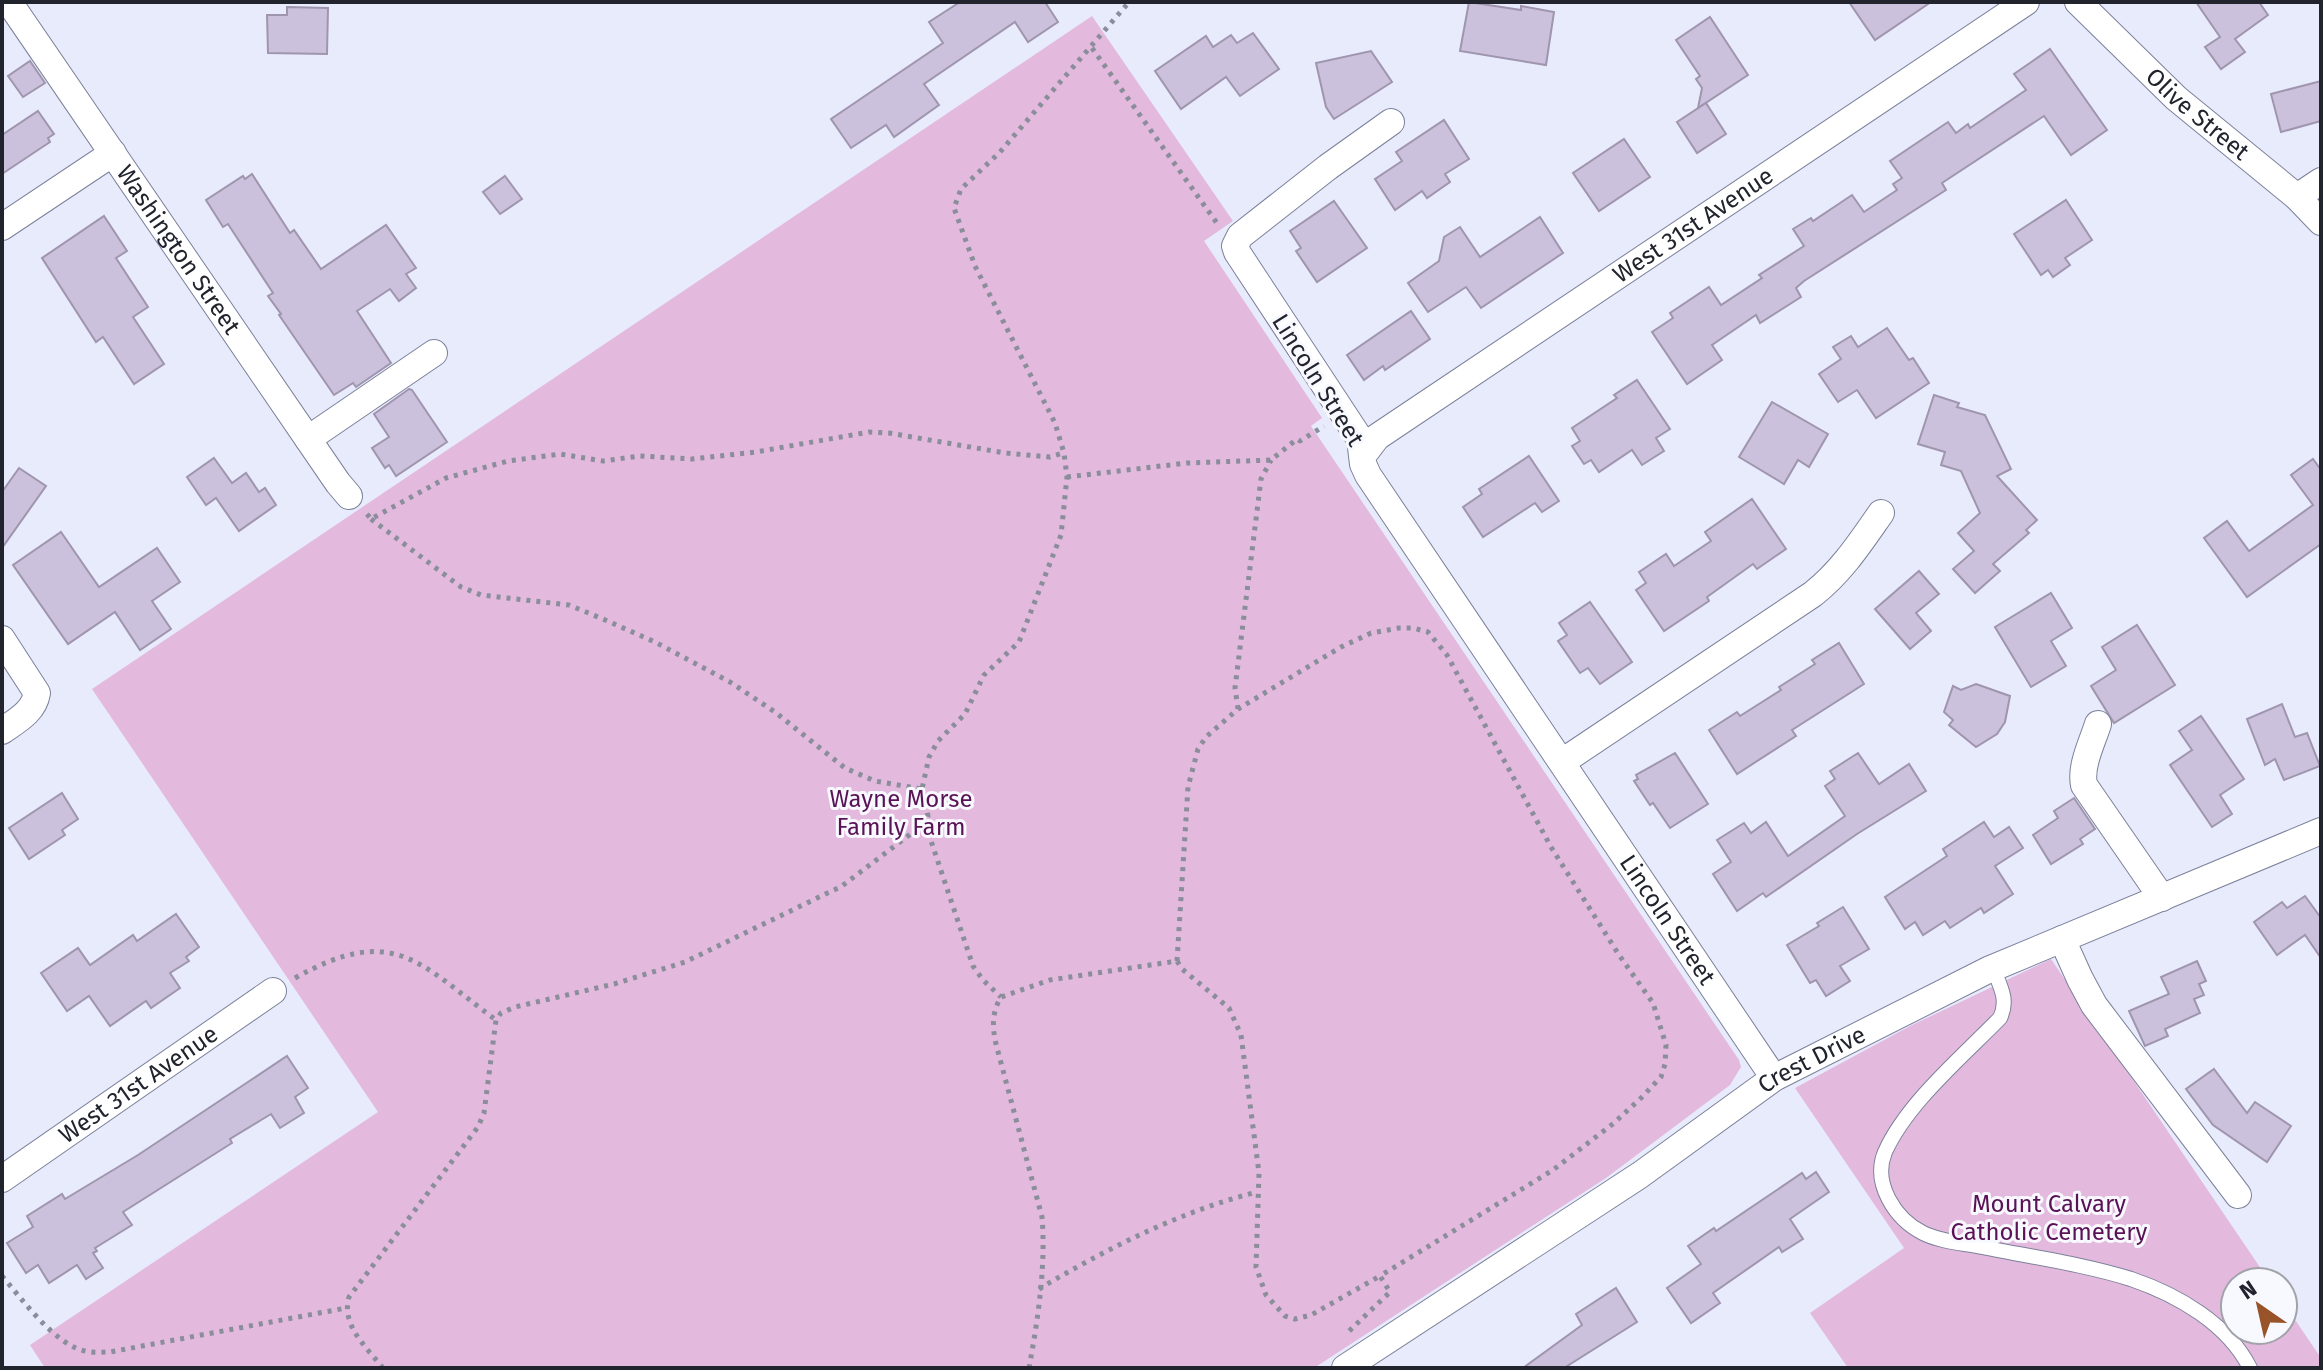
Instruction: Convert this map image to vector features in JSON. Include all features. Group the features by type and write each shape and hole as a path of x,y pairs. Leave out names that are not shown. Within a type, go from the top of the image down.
{"street":[{"name":"Washington Street","path":"9,2 349,496"},
{"name":"West 31st Avenue","path":"1364,454 1377,437 2026,2"},
{"name":"Olive Street","path":"2078,2 2176,98 2297,197 2321,222"},
{"path":"1235,246 1240,236 1391,122"},
{"path":"2,227 113,153"},
{"path":"2297,197 2321,181"},
{"name":"Lincoln Street","path":"1235,246 1360,439 1363,464 1368,475 1774,1078"},
{"path":"308,439 434,353"},
{"path":"1562,762 1822,587 1848,561 1881,513"},
{"path":"2,639 36,688 37,698 2,731"},
{"path":"2098,724 2087,757 2084,785 2162,898"},
{"name":"Crest Drive","path":"1345,1368 1640,1175 1774,1078 1993,968 2321,831"},
{"path":"2062,939 2094,1005 2238,1195"},
{"name":"West 31st Avenue","path":"2,1179 273,991"}],"lane":[{"path":"1993,968 2006,1003 2000,1018 1919,1102 1896,1133 1882,1161 1883,1187 1888,1198 1907,1222 1933,1237 2105,1272 2167,1294 2226,1334 2251,1368"}],"path":[{"path":"383,1368 351,1327 346,1308 355,1286 478,1127 484,1113 496,1020 501,1013 685,962 842,886 925,823 928,816 922,789 929,757 938,741 965,714 984,675 1019,642 1061,535 1067,477 1055,423 975,266 954,208 961,189 1000,152 1129,2"},
{"path":"1092,48 1224,235 1235,246"},
{"path":"1238,709 1235,688 1261,479 1271,460 1293,441 1315,433 1343,413"},
{"path":"371,519 446,478 508,461 560,454 603,461 640,456 692,459 756,452 869,432 1018,455 1050,457 1064,453"},
{"path":"1067,477 1187,463 1271,460"},
{"path":"349,496 371,519 461,587 481,595 569,605 603,619 655,642 730,682 775,712 845,768 875,781 922,789"},
{"path":"1399,628 1428,632 1447,655 1551,847 1653,1003 1666,1045 1661,1077 1614,1123 1553,1170 1380,1276 1311,1315 1295,1319 1285,1316 1266,1295 1256,1267 1257,1156 1238,1024 1229,1008 1182,969 1177,961 1190,772 1206,737 1238,709 1341,647 1371,633 1399,628"},
{"path":"925,823 973,966 1001,997"},
{"path":"273,991 314,967 354,953 384,951 417,961 496,1020"},
{"path":"1029,1368 1044,1238 1042,1217 993,1032 995,1008 1001,997 1050,980 1177,961"},
{"path":"1039,1289 1162,1226 1233,1198 1257,1192"},
{"path":"2,1276 36,1315 68,1344 85,1351 110,1352 346,1308"},
{"path":"1339,1341 1390,1292 1380,1276"}],"green space":[{"name":"Wayne Morse Family Farm","path":"1092,16 1233,221 1204,241 1322,418 1311,426 1739,1060 1741,1067 1730,1085 1606,1178 1314,1368 45,1368 30,1345 378,1112 92,689"},
{"name":"Mount Calvary Catholic Cemetery","path":"2051,959 2259,1266 2219,1266 2219,1346 2299,1346 2299,1326 2321,1358 2321,1368 1848,1368 1810,1313 1904,1248 1795,1088 1912,1025"}],"building":[{"path":"960,2 1045,2 1058,22 1028,42 1015,22 924,84 939,105 894,137 886,125 851,148 831,119 943,43 929,22"},
{"path":"1469,2 1554,12 1546,65 1460,51"},
{"path":"1849,2 1931,2 1875,40"},
{"path":"2196,2 2259,2 2268,15 2235,39 2245,52 2221,69 2205,47 2220,37"},
{"path":"287,7 328,8 327,54 268,53 267,15 287,15"},
{"path":"1710,17 1748,75 1698,108 1702,88 1696,79 1700,76 1676,40"},
{"path":"1253,33 1279,69 1240,96 1226,77 1181,109 1155,71 1206,36 1213,47 1231,35 1237,43"},
{"path":"2050,49 2107,130 2071,155 2044,116 1942,183 1946,190 1804,281 1796,288 1801,297 1760,323 1756,315 1712,345 1722,360 1687,384 1652,332 1673,318 1670,313 1709,287 1721,305 1762,278 1759,275 1804,246 1793,229 1811,218 1813,221 1852,195 1864,212 1897,190 1893,184 1902,178 1890,161 1948,122 1956,133 1968,124 1970,128 2026,90 2014,74"},
{"path":"1371,51 1392,82 1334,119 1326,107 1316,63"},
{"path":"30,61 45,83 23,97 8,76"},
{"path":"2321,81 2321,121 2281,132 2271,94"},
{"path":"1706,103 1726,134 1697,153 1677,122"},
{"path":"38,111 54,134 48,138 50,142 2,174 2,135"},
{"path":"1444,120 1469,159 1445,174 1450,182 1427,198 1422,191 1395,210 1375,179 1402,161 1396,152"},
{"path":"1624,139 1650,177 1599,211 1573,173"},
{"path":"252,174 290,233 294,230 321,269 386,225 416,268 406,274 416,288 399,301 390,289 357,311 391,363 356,387 353,383 334,395 279,315 268,296 273,293 228,224 223,227 206,200 243,176 245,179"},
{"path":"505,176 522,199 500,214 483,192"},
{"path":"2066,200 2092,240 2065,258 2070,265 2053,277 2048,270 2041,275 2014,234"},
{"path":"1334,201 1367,248 1317,282 1296,251 1301,248 1290,231"},
{"path":"104,216 127,251 116,258 148,307 133,317 164,364 134,384 103,337 96,342 42,258"},
{"path":"1540,217 1563,253 1481,308 1466,287 1428,312 1408,283 1439,261 1444,237 1460,227 1480,257"},
{"path":"1411,311 1430,339 1385,370 1383,366 1364,380 1347,355"},
{"path":"1887,328 1909,360 1913,358 1929,383 1876,418 1857,390 1838,402 1819,374 1841,359 1833,347 1851,336 1858,347"},
{"path":"1637,380 1670,429 1656,438 1664,451 1642,465 1632,450 1599,472 1591,460 1584,464 1572,446 1580,441 1572,428 1617,398 1614,395"},
{"path":"409,389 447,442 396,476 389,465 385,468 372,448 389,437 374,414"},
{"path":"1934,395 1959,403 1957,407 1985,415 2011,469 1997,476 2037,520 2026,530 2029,533 1993,564 2000,571 1975,593 1953,569 1974,551 1958,533 1980,513 1961,471 1941,465 1945,452 1918,444"},
{"path":"1772,402 1828,434 1809,467 1798,460 1784,484 1739,457"},
{"path":"1529,456 1559,501 1542,512 1535,503 1483,537 1463,507 1482,494 1479,489"},
{"path":"214,458 232,483 246,473 259,492 265,488 276,505 239,531 216,498 206,505 187,477"},
{"path":"2313,459 2321,470 2321,544 2247,597 2204,538 2227,521 2249,551 2313,505 2291,475"},
{"path":"19,468 46,486 2,548 2,492"},
{"path":"1752,499 1786,549 1757,569 1753,564 1707,597 1709,601 1664,631 1636,590 1646,583 1639,572 1666,554 1674,566 1711,541 1705,532"},
{"path":"61,532 99,587 157,548 180,582 152,601 171,629 140,650 115,612 68,644 13,565"},
{"path":"1919,571 1939,594 1916,613 1931,631 1910,649 1875,609"},
{"path":"2051,593 2072,628 2051,641 2066,666 2031,687 1995,627"},
{"path":"1590,602 1632,662 1600,684 1588,668 1580,673 1558,641 1567,635 1559,623"},
{"path":"2137,625 2175,685 2114,723 2091,686 2116,670 2102,647"},
{"path":"1839,643 1864,684 1792,730 1796,736 1737,774 1709,730 1737,712 1740,716 1781,690 1779,687 1815,664 1812,660"},
{"path":"1976,684 2010,696 2005,722 1997,734 1976,747 1949,725 1953,720 1944,712 1953,686 1961,690"},
{"path":"2282,704 2295,737 2307,733 2320,766 2284,780 2275,759 2265,765 2247,719"},
{"path":"2201,716 2244,779 2220,795 2232,814 2212,827 2170,765 2192,750 2179,731"},
{"path":"1675,753 1708,804 1670,828 1634,781 1638,779 1636,775"},
{"path":"1858,753 1879,784 1909,764 1926,791 1766,897 1763,893 1737,911 1713,874 1731,862 1717,840 1744,823 1751,833 1766,822 1788,856 1845,816 1825,786 1835,779 1830,771"},
{"path":"62,793 78,819 62,830 65,835 29,859 9,828"},
{"path":"2074,798 2095,829 2080,839 2083,844 2051,864 2033,835 2058,818 2054,811"},
{"path":"1984,822 1994,837 2009,827 2023,848 1995,866 2013,894 1984,913 1981,908 1950,928 1945,921 1923,935 1915,922 1905,929 1885,897 1947,856 1943,849"},
{"path":"2305,896 2321,918 2321,958 2305,935 2277,955 2254,922 2282,902 2287,908"},
{"path":"1843,907 1869,949 1840,966 1850,981 1826,996 1816,980 1810,983 1787,945"},
{"path":"176,914 199,947 186,957 189,961 170,973 180,988 151,1008 146,1001 110,1026 89,996 67,1011 41,973 78,948 90,965 133,935 137,941"},
{"path":"2197,961 2206,981 2199,984 2204,995 2194,999 2200,1013 2165,1029 2168,1036 2145,1046 2129,1011 2169,994 2161,977"},
{"path":"287,1056 308,1088 295,1097 304,1113 280,1128 271,1114 230,1139 232,1143 123,1212 132,1225 95,1248 97,1251 93,1253 103,1268 86,1279 77,1265 49,1283 38,1265 26,1273 7,1243 33,1227 27,1216 62,1194 65,1199 138,1155"},
{"path":"2214,1069 2247,1113 2255,1102 2291,1126 2267,1162 2213,1125 2186,1089"},
{"path":"1816,1172 1829,1192 1790,1219 1803,1239 1782,1252 1779,1247 1713,1293 1720,1303 1691,1323 1667,1288 1701,1264 1688,1246 1714,1228 1716,1231 1802,1173 1806,1179"},
{"path":"1616,1288 1637,1322 1564,1368 1523,1368 1582,1325 1576,1314"}]}
